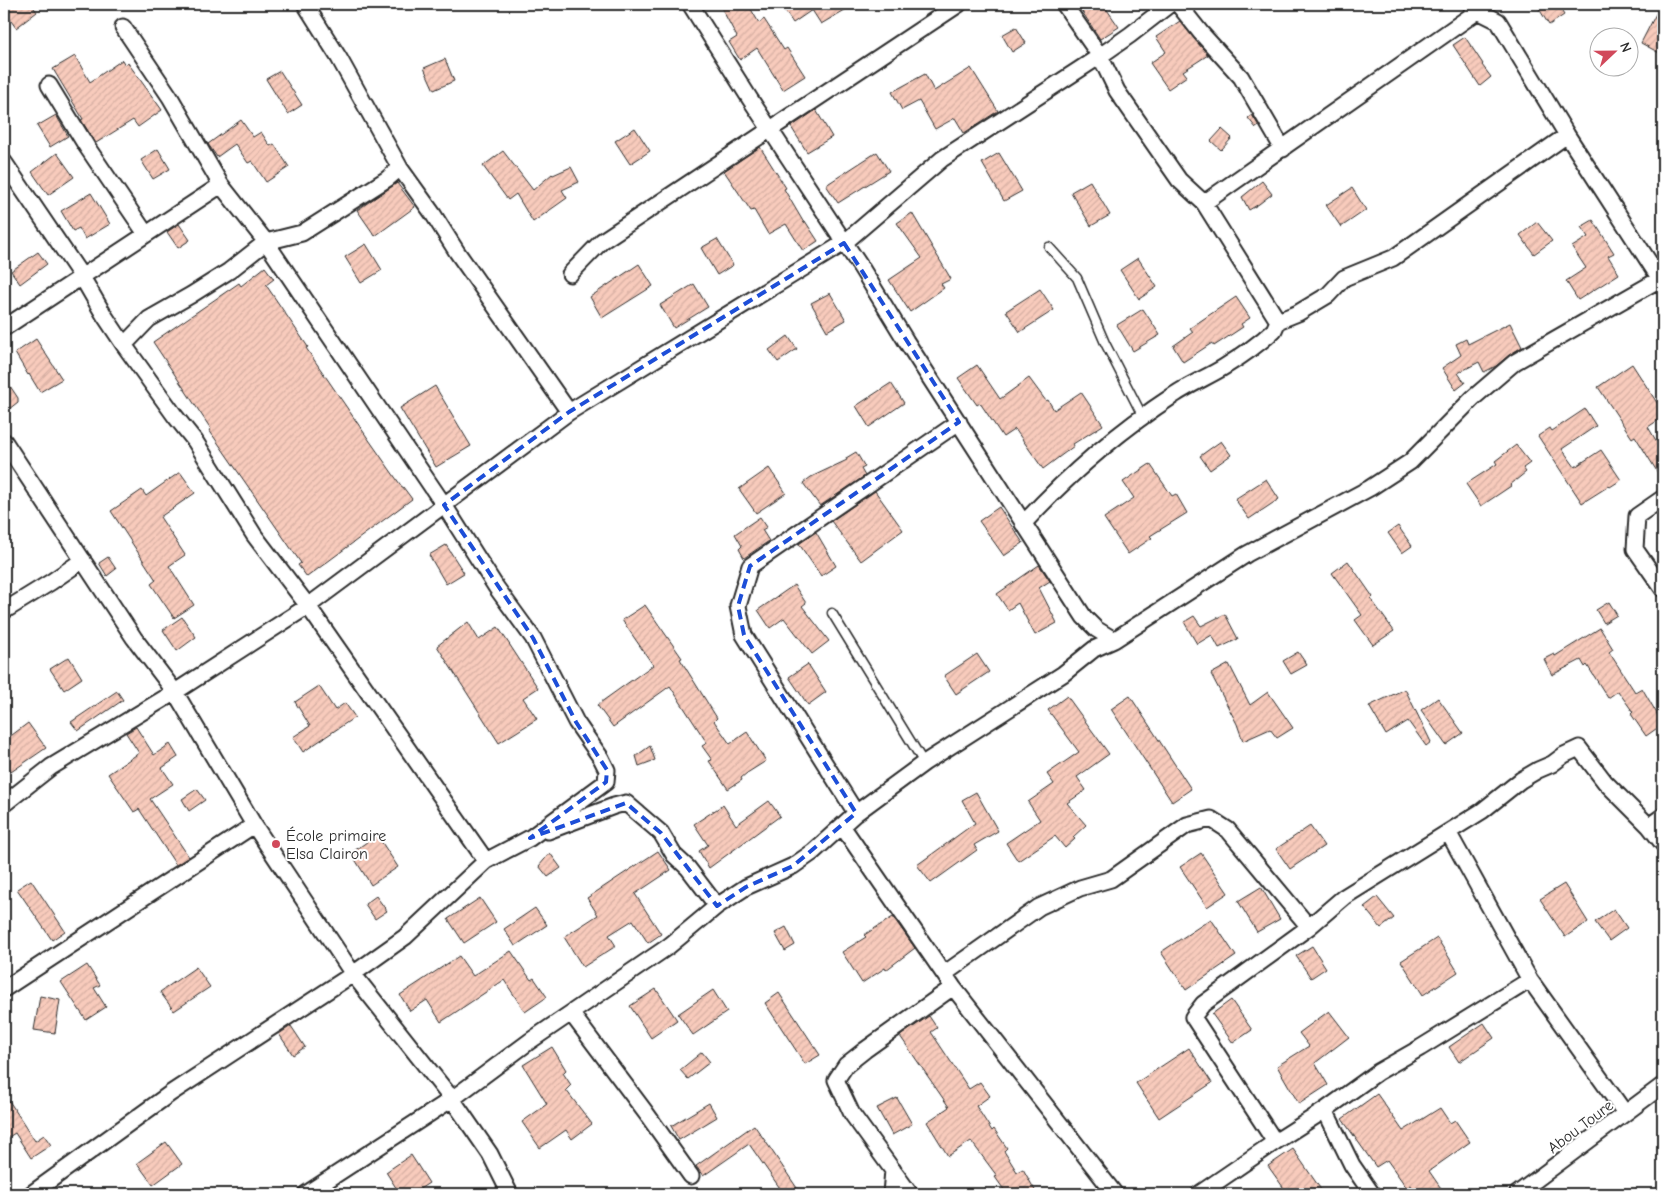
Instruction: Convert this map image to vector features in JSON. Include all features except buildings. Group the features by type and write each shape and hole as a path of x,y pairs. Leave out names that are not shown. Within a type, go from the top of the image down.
{"street":[{"path":"305,4 339,58 400,168 569,412"},
{"path":"690,4 1084,617 1096,629 1114,640"},
{"path":"570,274 602,241 959,4"},
{"path":"1064,4 1100,56 1117,91 1179,180 1204,204 1278,322"},
{"path":"4,804 51,767 175,692 308,606 569,412 844,242 942,159 1100,56 1170,4"},
{"path":"1178,4 1201,33 1241,77 1283,149"},
{"path":"306,1194 452,1099 530,1041 669,946 718,906 746,887 793,866 813,852 856,813 924,762 1064,674 1094,649 1114,640 1247,554 1370,488 1410,462 1473,398 1515,362 1662,280 1567,135 1498,21 1475,8 1283,149 1204,204"},
{"path":"123,27 170,97 221,185 266,242 444,506 496,587 533,638 576,722 601,758 607,770 606,782 530,838"},
{"path":"49,86 87,147 146,234"},
{"path":"1024,524 1048,497 1075,472 1142,417 1176,393 1225,367 1265,338 1274,330 1278,322 1298,313 1328,295 1344,278 1394,258 1567,135"},
{"path":"4,162 82,277 124,345 195,441 254,534 308,606 486,861"},
{"path":"124,345 149,319 214,280 266,242 302,233 387,179 400,168"},
{"path":"4,328 221,185"},
{"path":"856,813 744,635 738,606 750,566 959,422"},
{"path":"4,441 134,638 175,692 254,825 353,974 452,1099 490,1154 510,1194"},
{"path":"1663,498 1637,516 1635,549 1663,589"},
{"path":"4,611 83,560"},
{"path":"1275,1142 1192,1017 1203,1004 1309,927 1344,897 1482,811 1521,780 1579,748 1605,782 1649,826 1663,844"},
{"path":"31,1194 170,1093 353,974 405,937 486,861 530,838 626,803 661,833 674,855 688,868 718,906"},
{"path":"1649,826 1663,816"},
{"path":"944,974 1039,907 1080,888 1111,879 1188,826 1211,819 1228,830 1309,927"},
{"path":"4,989 254,825"},
{"path":"842,826 953,987 1115,1194"},
{"path":"1448,832 1530,980 1626,1113"},
{"path":"1199,1194 1325,1110 1378,1072 1530,980"},
{"path":"910,1194 852,1114 836,1080 846,1065 953,987"},
{"path":"572,1013 691,1176"},
{"name":"Abou Toure","path":"1517,1194 1663,1085"},
{"path":"1325,1110 1352,1165 1372,1194"},
{"path":"892,1194 893,1170"}],"lane":[{"path":"1048,248 1077,278 1105,343 1142,417"},
{"path":"832,613 924,762"}],"highlighted area":[{"path":"844,243 959,422 750,566 738,606 744,635 856,813 793,866 746,887 717,906 661,833 626,803 530,838 606,782 607,770 576,722 533,638 444,505 569,412"}],"place":[{"name":"École primaire Elsa Clairon","path":"276,844"}]}
